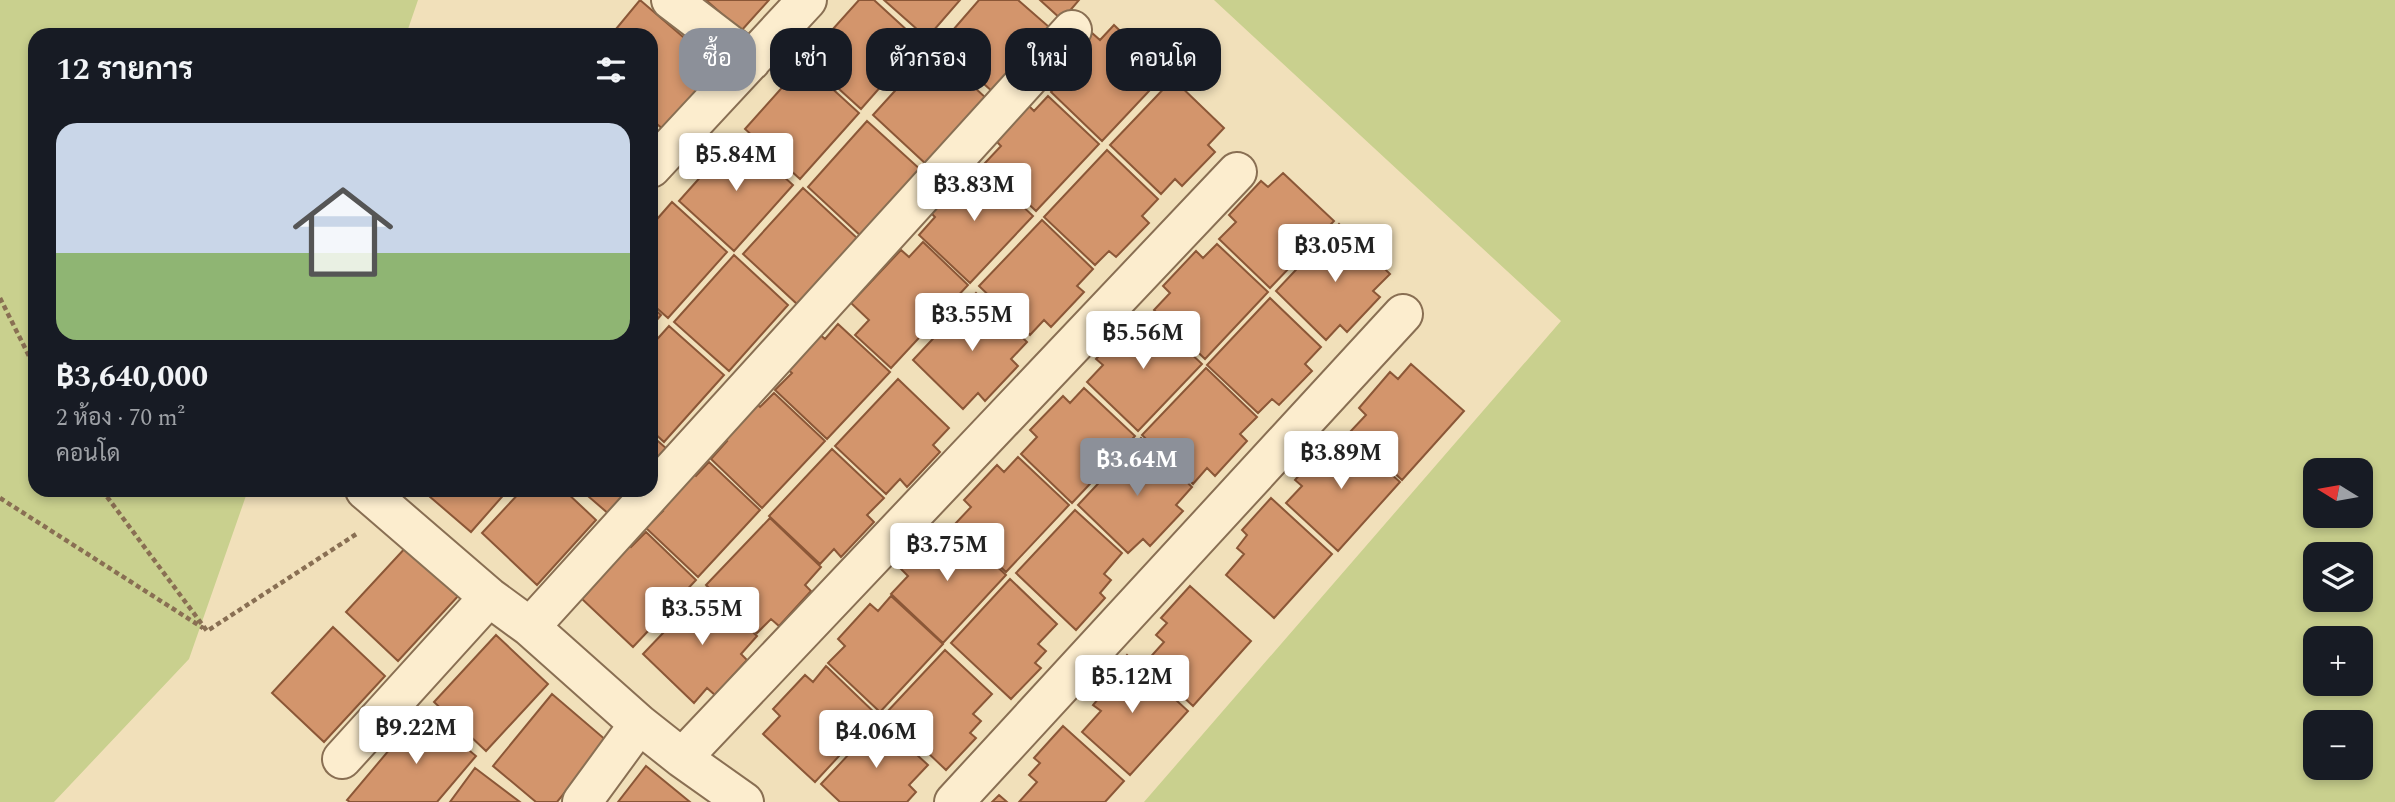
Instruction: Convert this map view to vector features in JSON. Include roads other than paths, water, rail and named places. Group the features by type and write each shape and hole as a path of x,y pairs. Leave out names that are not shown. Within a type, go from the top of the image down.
{"street":[{"path":"671,0 708,28"},
{"path":"756,56 807,0"},
{"path":"658,161 723,91"},
{"path":"658,486 1017,91"},
{"path":"682,758 1237,172"},
{"path":"954,802 1403,314"},
{"path":"530,627 648,497"},
{"path":"378,501 489,597 530,627 639,724 744,802"},
{"path":"342,759 489,597"},
{"path":"582,802 639,724"}]}
